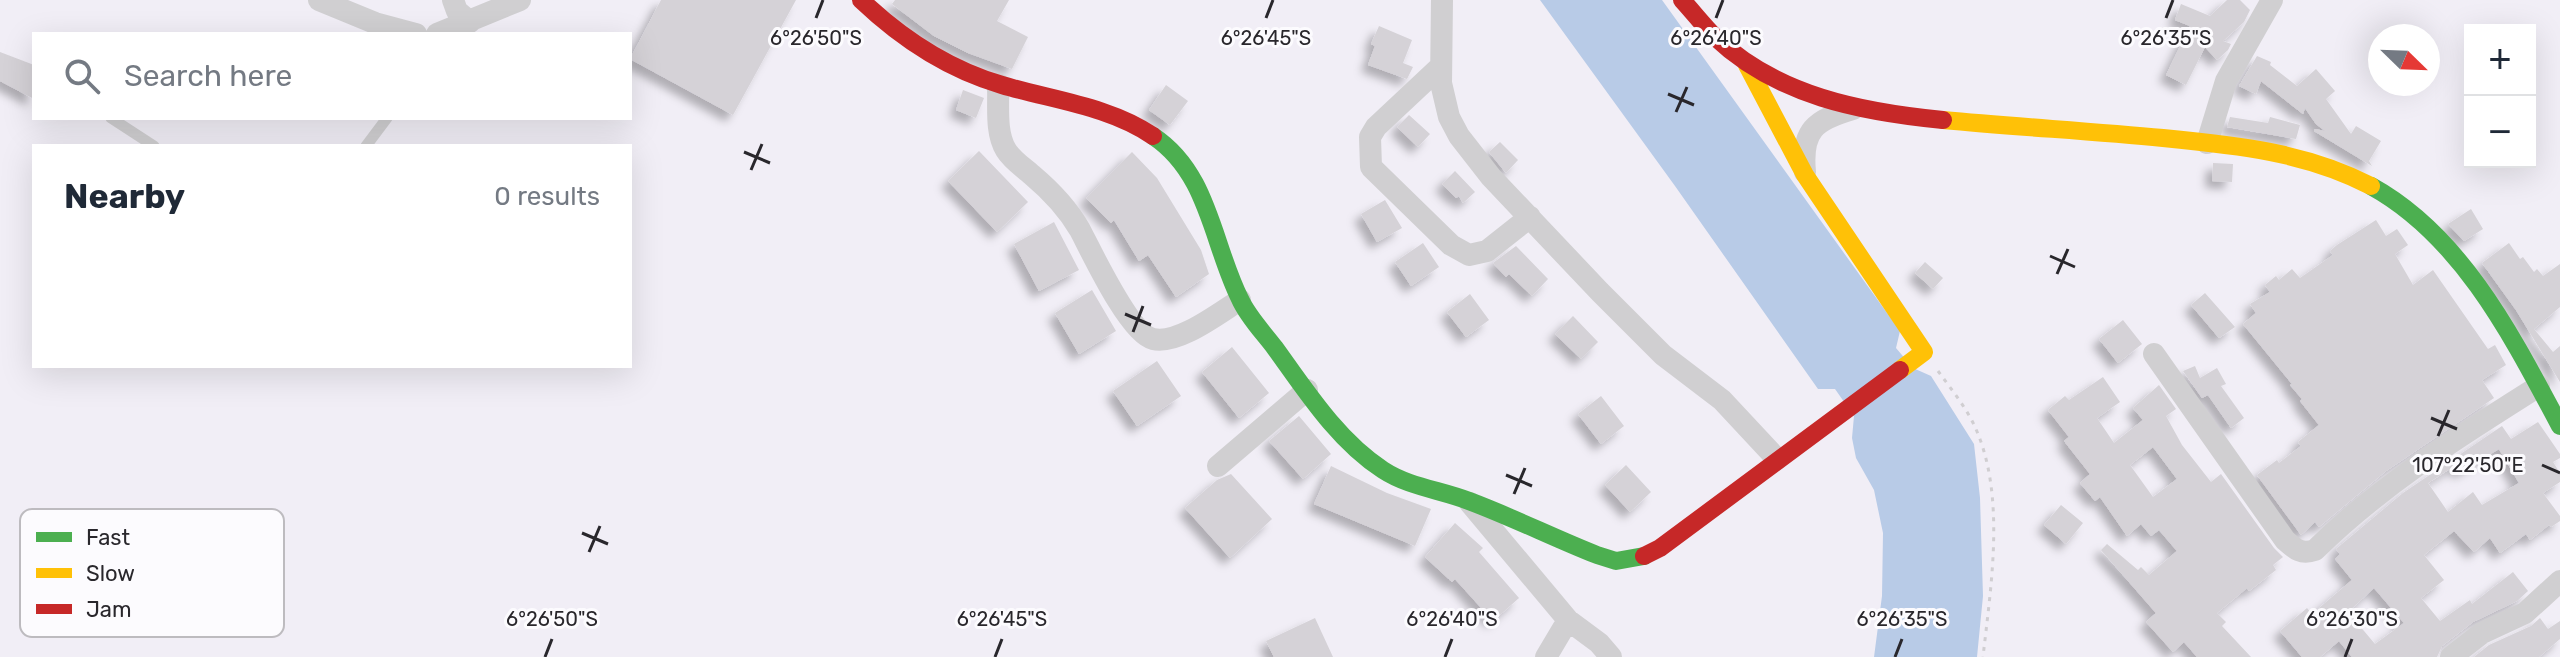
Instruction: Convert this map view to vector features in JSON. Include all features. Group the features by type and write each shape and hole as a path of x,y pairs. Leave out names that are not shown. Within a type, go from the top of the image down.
{"street":[{"path":"319,0 375,23 409,32"},
{"path":"453,0 457,11 470,22"},
{"path":"442,32 520,0"},
{"path":"861,0 925,52 946,65 998,84 1108,116 1138,128 1165,144 1185,165 1206,207 1240,300 1307,390 1356,448 1378,467 1405,481 1467,499 1605,558 1625,561 1660,548 1924,352 1805,175 1747,65"},
{"path":"1442,0 1440,67 1446,105 1453,125 1491,177 1653,346 1722,400 1777,459"},
{"path":"1682,0 1708,31 1747,65 1781,83 1853,109 1925,119 2123,133 2278,152 2324,164 2363,180 2399,203 2465,272 2497,317 2560,426"},
{"path":"2207,143 2226,81 2272,0"},
{"path":"1440,67 1376,127 1370,137 1371,167 1451,245 1469,255 1487,251 1530,217"},
{"path":"998,84 999,127 1005,149 1051,193 1075,222 1129,319 1141,334 1156,340 1172,339 1240,300"},
{"path":"1805,175 1804,145 1807,138 1825,119 1853,109"},
{"path":"2154,354 2285,540 2296,551 2302,552 2315,550 2390,484 2432,453 2539,386"},
{"path":"1218,466 1307,390"},
{"path":"1467,499 1568,620 1599,643 1611,657"},
{"path":"2451,657 2482,633 2525,613 2560,581"},
{"path":"1546,657 1568,620"}],"lane":[{"path":"114,120 151,144"},
{"path":"368,144 386,120"}],"path":[{"path":"1924,352 1969,416 1991,475 1993,520 1983,657"}],"water":[{"path":"1540,0 1662,0 1900,331 1896,348 1913,368 1931,376 1974,444 1980,498 1983,596 1977,657 1874,657 1882,596 1883,533 1874,490 1856,458 1852,438 1854,416 1835,389 1818,389"}],"building":[{"path":"661,0 796,0 733,115 632,60"},
{"path":"895,0 1009,0 997,21 1028,37 1012,69 968,53 934,36 892,4"},
{"path":"2227,0 2240,0 2250,10 2244,22 2223,41 2231,44 2228,50 2217,60 2205,47 2186,85 2166,75 2190,26 2175,20 2181,4 2210,16"},
{"path":"1379,26 1412,40 1403,63 1413,67 1407,79 1368,65 1375,46 1371,44"},
{"path":"0,52 32,64 32,98 0,81"},
{"path":"2257,56 2271,62 2270,65 2297,86 2316,69 2335,91 2326,99 2351,134 2356,126 2381,141 2369,161 2372,166 2314,131 2325,131 2305,108 2303,114 2261,81 2256,94 2239,86"},
{"path":"1166,85 1188,101 1170,125 1149,110"},
{"path":"963,90 984,98 976,118 956,110"},
{"path":"1409,115 1430,134 1418,147 1397,127"},
{"path":"2230,117 2268,123 2270,117 2300,125 2296,139 2227,127"},
{"path":"1500,142 1518,160 1506,173 1489,152"},
{"path":"979,151 1028,202 997,232 948,181"},
{"path":"1132,152 1157,178 1201,250 1209,274 1176,297 1148,255 1139,261 1114,220 1111,223 1086,198"},
{"path":"2213,163 2233,164 2232,182 2212,181"},
{"path":"1455,171 1475,192 1463,203 1459,196 1456,198 1442,184"},
{"path":"1385,200 1402,228 1377,242 1361,214"},
{"path":"2471,209 2483,229 2464,241 2448,224"},
{"path":"2376,220 2386,236 2397,229 2408,245 2395,254 2413,285 2433,270 2488,349 2495,345 2506,365 2482,380 2494,398 2386,471 2319,527 2315,522 2301,535 2257,475 2301,446 2298,442 2319,425 2300,401 2302,399 2292,384 2243,324 2256,313 2250,304 2270,292 2265,285 2276,276 2279,280 2292,269 2300,278 2333,255 2330,251 2337,245"},
{"path":"1054,222 1079,270 1039,291 1014,244"},
{"path":"1423,243 1439,267 1411,286 1395,262"},
{"path":"2509,243 2520,259 2523,257 2534,272 2537,269 2543,276 2560,264 2560,307 2534,329 2553,352 2560,346 2560,382 2516,310 2482,263"},
{"path":"1516,246 1548,279 1532,296 1493,263"},
{"path":"1925,262 1943,278 1933,289 1915,273"},
{"path":"1092,290 1116,331 1079,354 1055,313"},
{"path":"2205,293 2235,327 2219,338 2191,305"},
{"path":"1470,294 1489,320 1466,337 1447,312"},
{"path":"1573,316 1598,342 1581,359 1555,334"},
{"path":"2123,320 2142,344 2118,363 2099,339"},
{"path":"1232,347 1269,393 1239,418 1202,372"},
{"path":"1157,361 1181,396 1137,426 1113,391"},
{"path":"2195,366 2200,378 2217,368 2226,384 2221,386 2244,418 2231,428 2208,395 2202,398 2183,371"},
{"path":"2103,377 2120,402 2097,418 2114,443 2143,420 2133,408 2159,385 2176,409 2166,416 2182,445 2211,482 2221,474 2283,557 2273,565 2276,570 2249,591 2247,588 2217,613 2226,622 2222,626 2251,657 2197,657 2184,642 2173,652 2146,622 2156,613 2101,550 2107,544 2138,570 2141,567 2149,575 2177,551 2159,530 2151,536 2141,524 2127,536 2100,497 2095,501 2080,483 2090,474 2064,441 2069,437 2048,410 2065,396 2069,400","holes":["2153,447 2177,479 2153,497 2130,465"]},
{"path":"1601,396 1624,426 1601,444 1578,414"},
{"path":"1299,416 1331,454 1303,479 1269,441"},
{"path":"2538,422 2560,454 2560,458 2553,462 2560,473 2560,482 2543,493 2560,516 2560,521 2551,527 2549,525 2530,540 2526,534 2500,553 2490,538 2474,552 2454,531 2424,555 2444,580 2421,598 2440,621 2470,600 2472,604 2513,572 2528,591 2517,601 2473,622 2442,646 2437,657 2352,657 2339,641 2320,657 2302,657 2280,631 2307,608 2312,614 2352,580 2335,559 2340,554 2336,549 2403,493 2502,426 2511,439","holes":["2499,449 2519,483 2482,505 2473,492 2448,512 2428,483 2456,465 2460,472","2374,588 2404,623 2375,644 2348,612"]},
{"path":"1626,465 1651,492 1630,512 1605,485"},
{"path":"1331,466 1387,493 1431,509 1415,546 1314,504"},
{"path":"1231,474 1272,519 1230,558 1185,508 1217,480"},
{"path":"2061,505 2083,523 2066,544 2044,525"},
{"path":"1455,523 1483,548 1479,552 1519,598 1493,621 1455,579 1452,582 1425,557"},
{"path":"1315,618 1333,657 1274,657 1266,641"},
{"path":"2540,618 2548,629 2560,621 2560,639 2539,657 2474,657 2489,645 2531,626"}],"traffic: fast":[{"path":"1153,136 1172,151 1198,189 1247,312 1337,430 1367,458 1403,480 1469,501 1597,555 1616,561 1644,556"},
{"path":"2371,186 2403,207 2432,232 2458,261 2504,325 2560,426"}],"traffic: slow":[{"path":"1747,65 1805,175 1924,352 1900,370"},
{"path":"1943,120 2243,147 2321,165 2371,186"}],"traffic: jam":[{"path":"861,0 909,40 963,70 1002,85 1118,117 1153,136"},
{"path":"1682,0 1715,37 1739,57 1793,87 1851,106 1943,120"},
{"path":"1644,556 1660,548 1900,370"}]}
